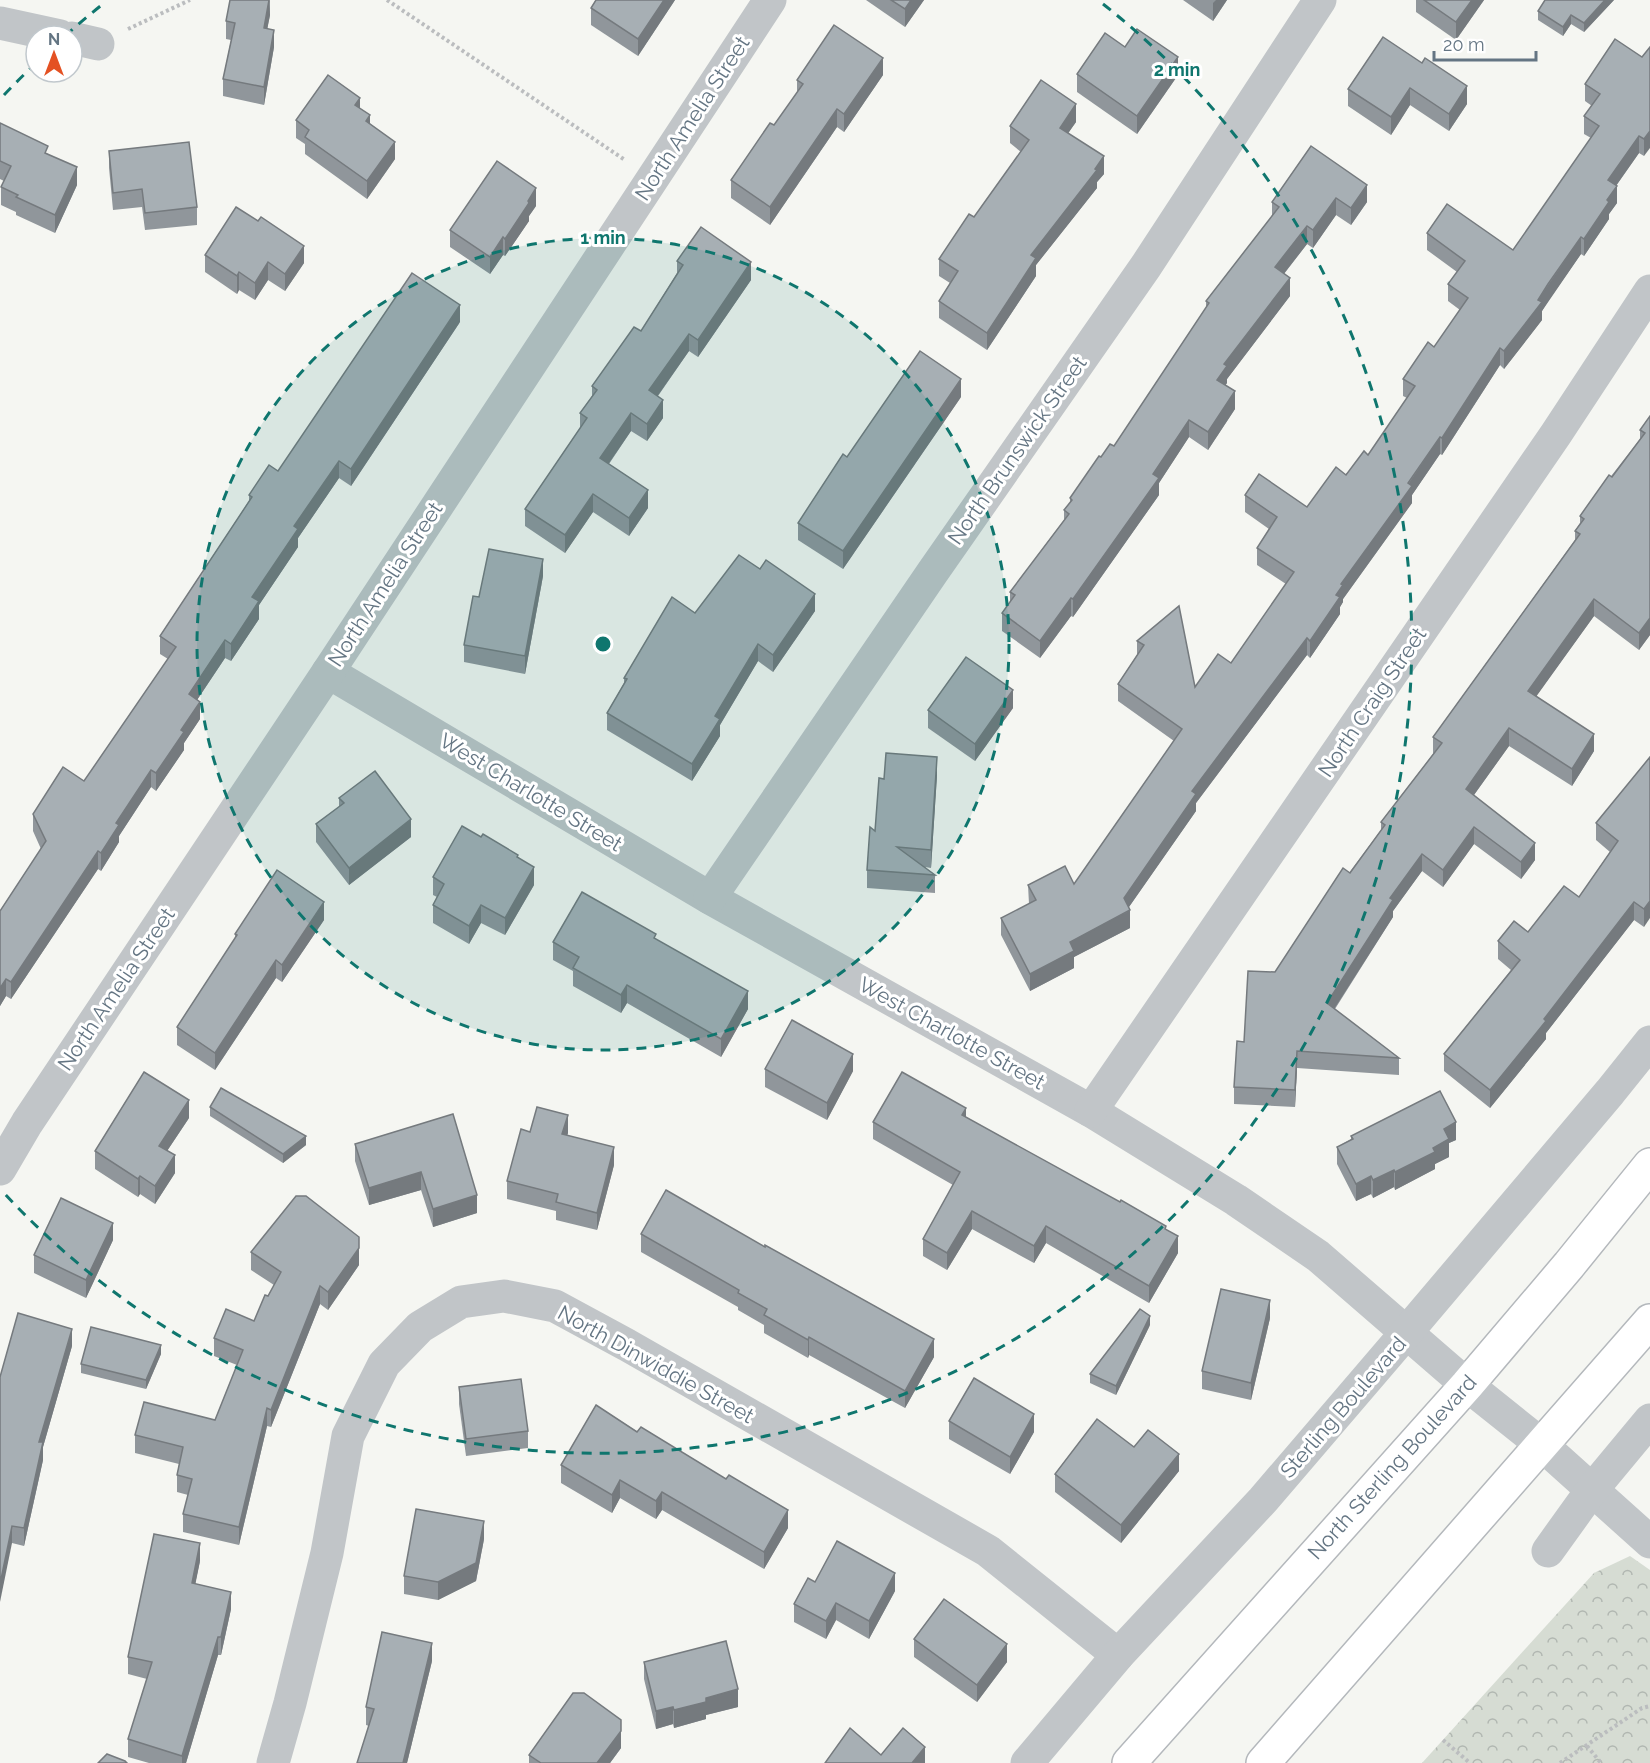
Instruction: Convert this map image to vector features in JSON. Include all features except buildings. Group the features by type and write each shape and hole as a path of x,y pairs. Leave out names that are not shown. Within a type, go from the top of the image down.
{"main road":[{"name":"North Sterling Boulevard","path":"1128,1763 1467,1385 1650,1165"},
{"path":"1263,1763 1650,1321"}],"street":[{"name":"North Amelia Street","path":"0,1169 27,1123 770,0"},
{"name":"North Brunswick Street","path":"710,898 932,573 1146,266 1320,0"},
{"path":"0,23 24,28"},
{"name":"North Craig Street","path":"1091,1111 1556,434 1650,291"},
{"name":"West Charlotte Street","path":"327,672 710,898 1091,1111 1236,1200 1318,1256 1467,1385 1542,1445 1650,1542"},
{"name":"Sterling Boulevard","path":"1027,1763 1118,1655 1263,1500 1650,1042"},
{"name":"North Dinwiddie Street","path":"273,1763 296,1681 327,1552 348,1437 384,1364 420,1327 461,1302 504,1296 555,1306 988,1551 1118,1655"},
{"path":"1548,1551 1591,1491 1650,1420"}],"path":[{"path":"85,41 190,0"},
{"path":"387,0 652,179"},
{"path":"1560,1763 1642,1708 1650,1706"},
{"path":"1443,1740 1470,1763"},
{"path":"1587,1746 1600,1763"}],"green space":[{"path":"1630,1556 1650,1570 1650,1763 1422,1763 1594,1573"}]}
